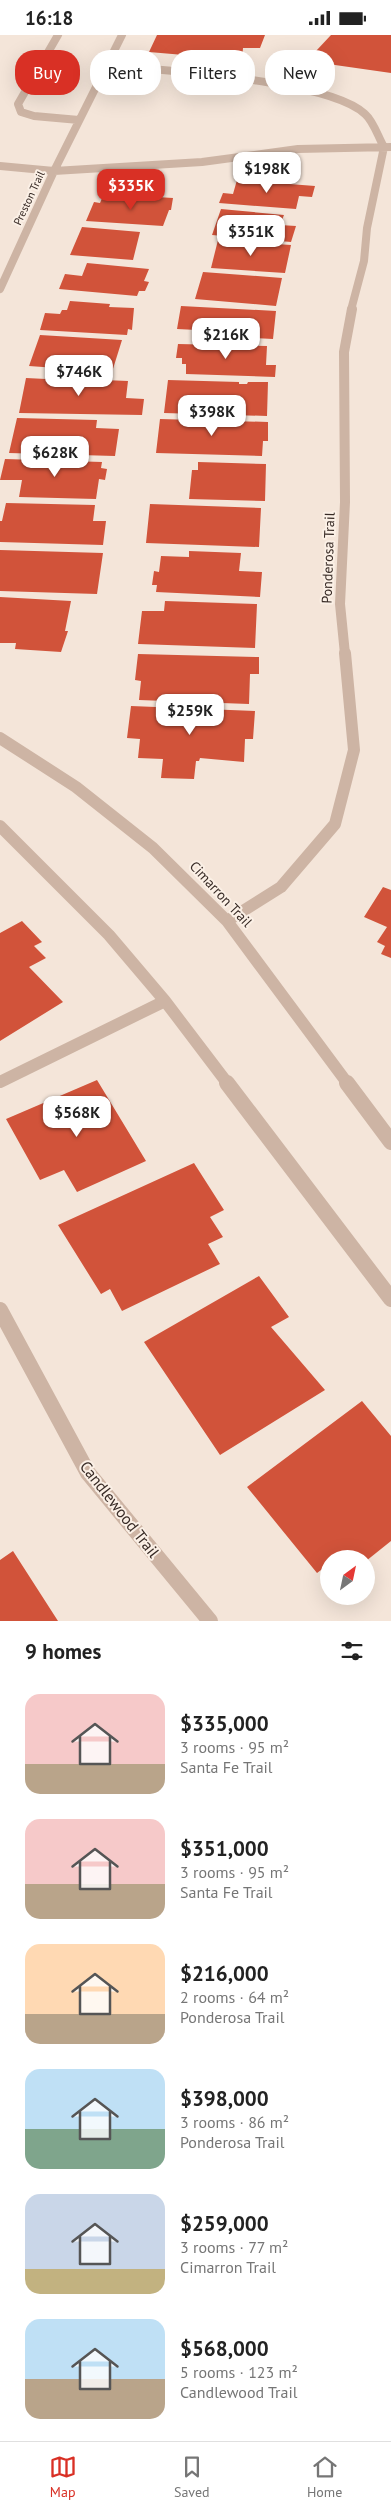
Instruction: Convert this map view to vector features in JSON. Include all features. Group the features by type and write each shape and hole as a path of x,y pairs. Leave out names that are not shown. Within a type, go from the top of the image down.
{"street":[{"path":"58,35 18,104 21,112 34,116 79,121"},
{"name":"Preston Trail","path":"114,50 122,35"},
{"path":"161,71 265,83 319,93 346,101 366,113 387,147"},
{"name":"Preston Trail","path":"0,289 54,171 92,95"},
{"path":"0,166 54,171 202,162 298,149 387,147"},
{"name":"Ponderosa Trail","path":"227,921 281,887 336,824 354,749 340,604 345,502 344,352 387,147"},
{"name":"Cimarron Trail","path":"0,738 76,787 153,848 227,921 391,1142"},
{"path":"0,826 110,935 164,1001 391,1299"},
{"path":"0,1083 164,1001"},
{"name":"Candlewood Trail","path":"0,1310 88,1473 202,1618"}],"building":[{"path":"157,35 265,35 260,48 243,48 243,50 171,50 171,54 161,53 161,50 150,50"},
{"path":"331,35 391,35 391,73 335,65 335,50 317,50"},
{"path":"237,180 315,186 312,197 299,196 296,209 219,203 223,193 233,194"},
{"path":"103,196 156,200 157,197 173,198 171,210 169,210 163,226 86,221 94,202 100,203"},
{"path":"221,209 284,215 280,225 296,226 291,242 212,235"},
{"path":"82,227 140,232 133,260 70,255"},
{"path":"218,240 291,245 285,273 211,268"},
{"path":"87,263 149,269 144,281 149,282 145,291 139,291 137,296 59,289 65,274 82,276"},
{"path":"203,272 282,278 276,306 195,299"},
{"path":"70,301 110,304 109,307 134,308 132,330 128,329 127,335 40,330 45,313 60,314 62,310 67,310"},
{"path":"181,306 276,311 273,339 196,335 197,330 177,329"},
{"path":"40,335 122,340 112,372 29,366"},
{"path":"178,344 267,346 266,365 276,365 275,377 186,374 186,364 182,364 182,358 176,358"},
{"path":"26,378 46,379 46,381 56,381 57,378 128,381 126,398 144,399 142,415 19,413"},
{"path":"168,380 239,382 239,384 268,382 267,416 164,413"},
{"path":"17,418 97,420 96,428 119,429 115,456 9,453"},
{"path":"160,419 268,422 268,441 263,441 262,456 156,453"},
{"path":"5,459 102,462 101,468 107,469 105,480 99,479 96,499 19,497 22,480 0,480"},
{"path":"198,462 266,464 265,501 189,499 192,470 198,470"},
{"path":"6,503 95,505 93,521 106,521 103,545 0,542 0,521 2,521"},
{"path":"150,504 261,508 259,547 146,543"},
{"path":"0,550 103,553 97,594 0,591"},
{"path":"189,551 241,553 239,571 262,572 260,597 156,592 157,585 152,585 154,571 159,572 161,556 189,557"},
{"path":"0,597 71,601 65,631 68,631 61,652 15,649 16,643 0,643"},
{"path":"165,601 257,604 255,648 138,644 142,611 164,611"},
{"path":"138,654 259,657 259,674 250,674 249,704 139,700 141,681 135,680"},
{"path":"131,706 255,711 253,739 245,739 244,762 200,758 199,761 196,761 194,779 161,778 163,759 138,758 140,739 127,738"},
{"path":"383,887 391,890 391,958 381,954 385,946 377,942 387,927 364,917"},
{"path":"22,921 42,942 34,946 46,958 29,967 63,1002 0,1041 0,933"},
{"path":"97,1080 146,1161 77,1192 64,1170 40,1180 6,1119"},
{"path":"194,1163 224,1210 210,1217 223,1237 208,1244 220,1264 122,1311 110,1289 101,1294 58,1225"},
{"path":"259,1276 289,1317 271,1327 325,1390 220,1455 144,1342"},
{"path":"362,1401 391,1436 391,1541 375,1554 375,1550 320,1550 320,1571 317,1573 247,1487"},
{"path":"13,1551 58,1621 0,1621 0,1560"}]}
